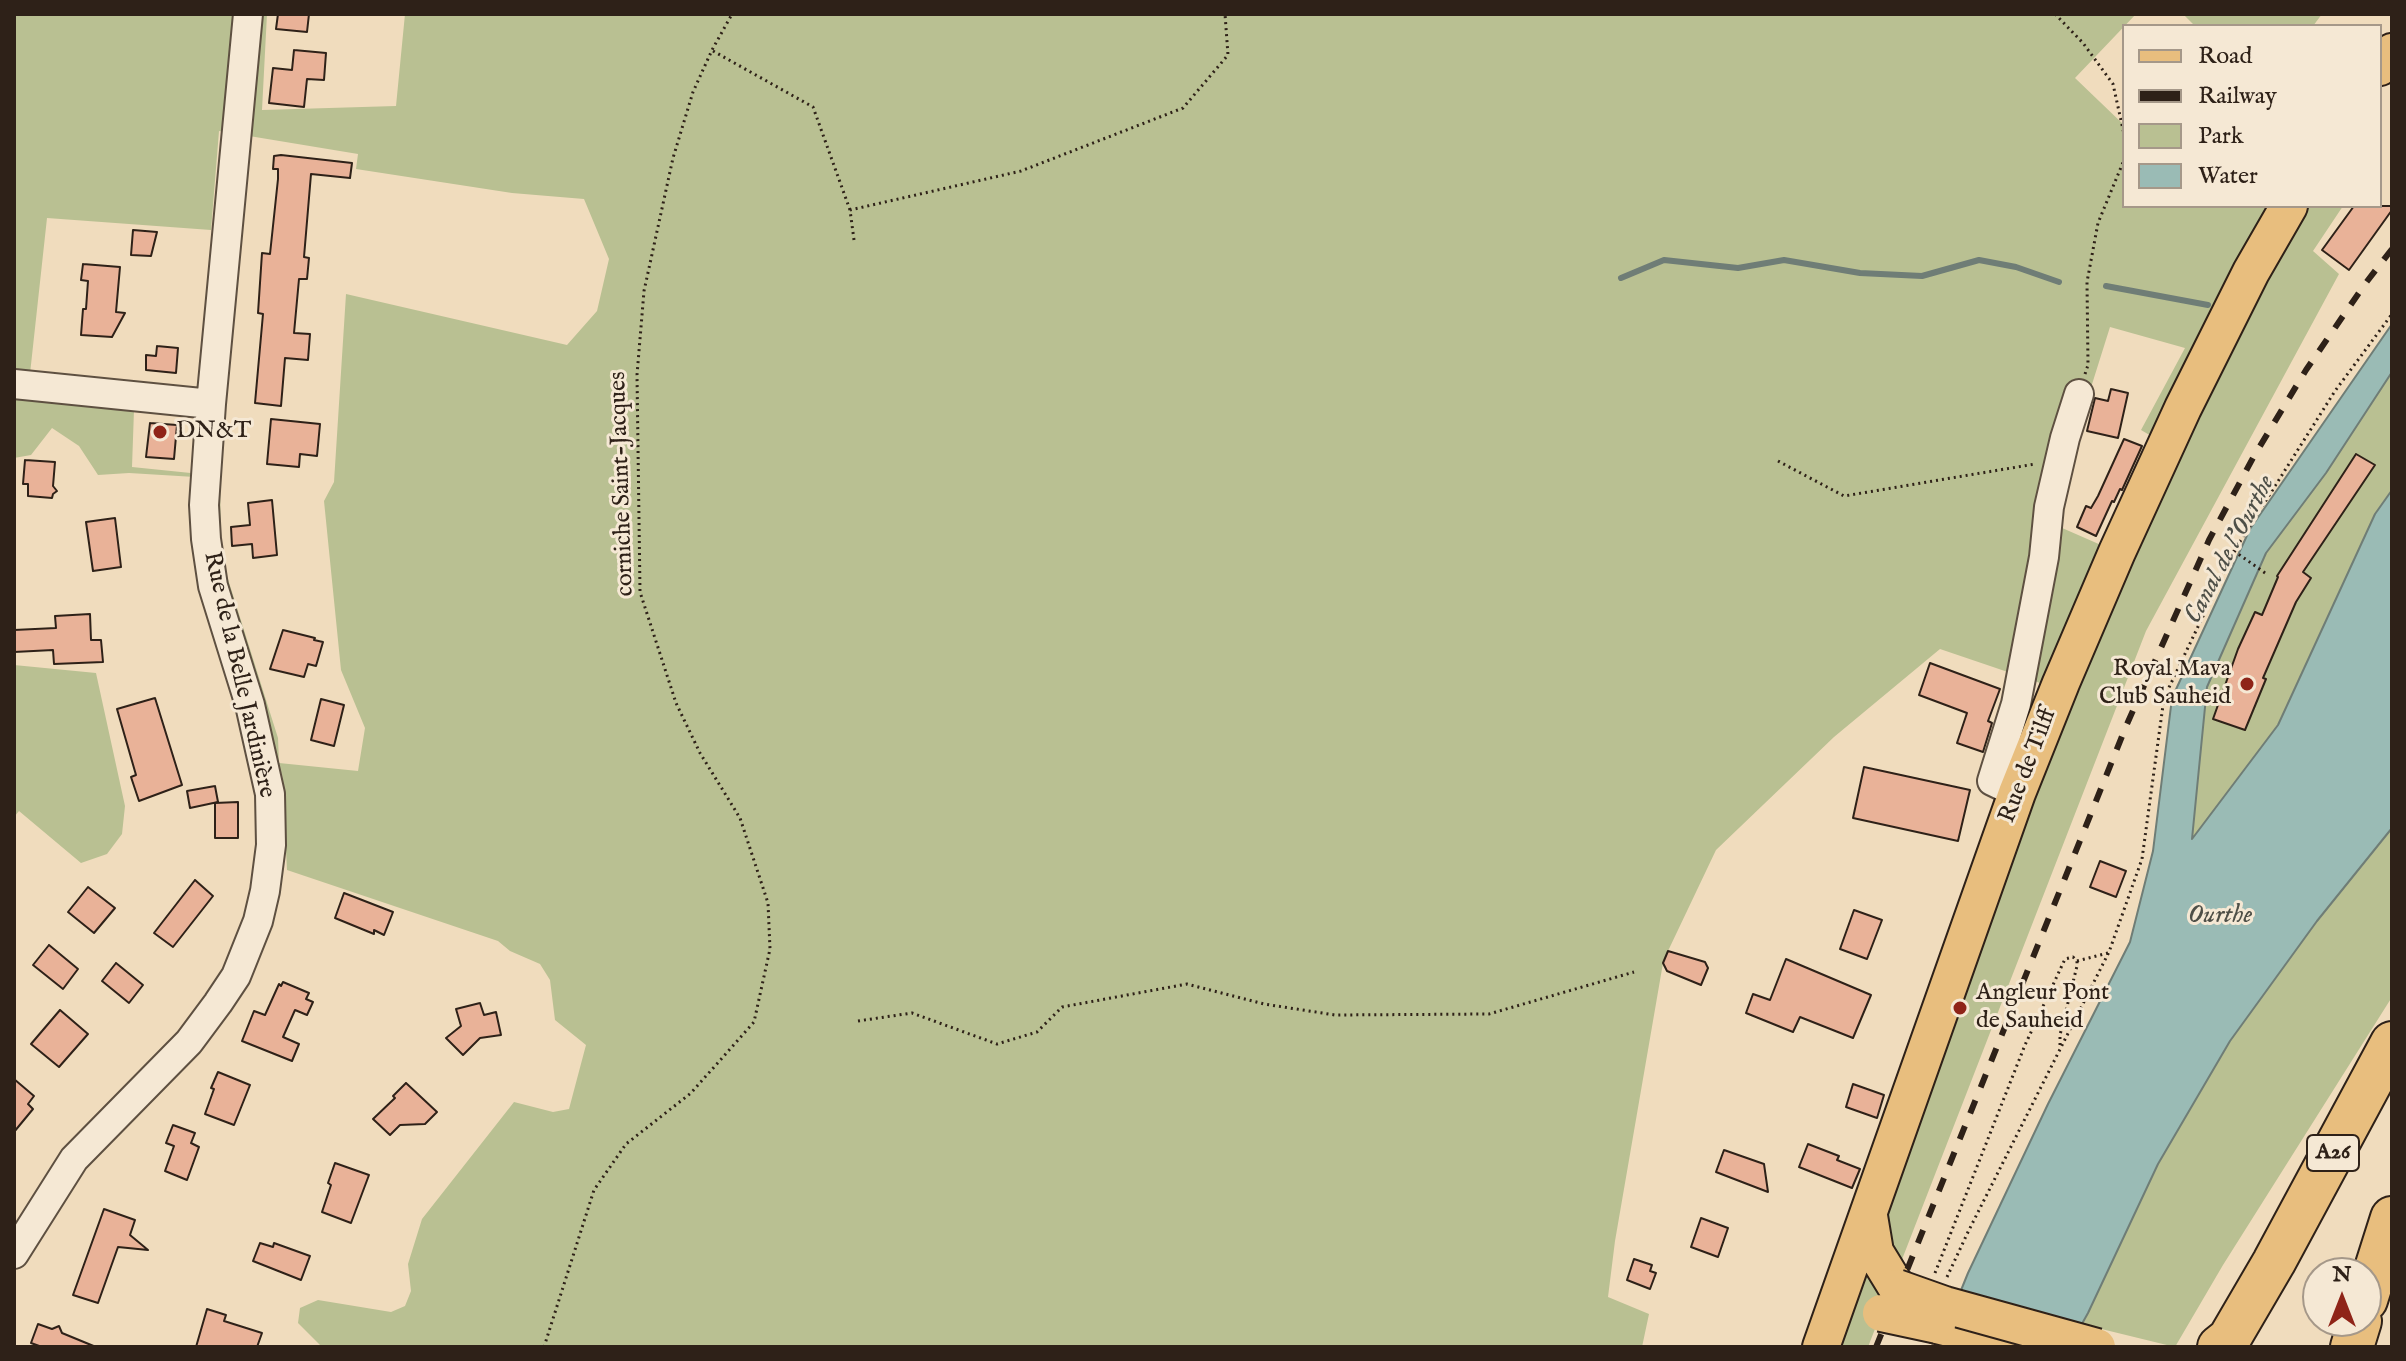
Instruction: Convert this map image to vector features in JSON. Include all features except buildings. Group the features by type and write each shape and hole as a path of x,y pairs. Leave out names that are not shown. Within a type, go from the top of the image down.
{"highway":[{"name":"A26","path":"2237,1347 2274,1262 2392,1043"},
{"path":"2380,1257 2392,1218"},
{"path":"2219,1347 2229,1339 2274,1262"}],"main road":[{"name":"Rue de Tilff","path":"1870,1301 1869,1216 2017,793 2117,552 2183,408 2251,272 2288,208"},
{"path":"1869,1216 1870,1301"},
{"path":"1870,1301 1917,1319 2025,1347"},
{"path":"1870,1301 1945,1305 2097,1347"}],"street":[{"name":"Rue de la Belle Jardinière","path":"14,1254 74,1159 189,1042 218,1003 236,976 258,921 265,891 271,845 270,794 250,705 216,596 206,539 205,479 211,404 248,14"},
{"path":"14,384 211,404"},
{"path":"2017,793 1992,781 2016,704 2044,557 2049,507 2079,394"}],"path":[{"name":"corniche Saint-Jacques","path":"544,1347 594,1190 626,1144 691,1093 754,1022 770,949 768,903 740,818 700,753 676,703 640,592 637,375 644,291 673,158 693,92 732,14"},
{"path":"850,210 1021,171 1183,108 1228,55 1225,14"},
{"path":"2055,14 2083,43 2113,84 2122,125"},
{"path":"712,50 813,107 850,210 854,240"},
{"path":"2079,394 2088,365 2087,282 2098,223 2122,165"},
{"path":"1870,1301 1968,1232 2109,952 2142,859 2164,698 2234,551 2335,391 2392,314"},
{"path":"1778,461 1844,496 2059,460"},
{"path":"2234,551 2268,575"},
{"path":"2077,961 2109,952"},
{"path":"1870,1301 2025,1045 2065,959 2073,957 2077,961"},
{"path":"2060,1050 2060,1035 2077,961"},
{"path":"858,1021 912,1013 997,1044 1037,1032 1062,1007 1187,984 1264,1004 1335,1015 1489,1014 1634,972"}],"green space":[{"path":"14,14 267,14 262,110 396,106 405,14 2136,14 2126,24 2122,24 2122,29 2075,78 2122,123 2122,208 2342,208 2313,251 2339,274 2146,631 1868,1347 1807,1347 2049,686 1940,649 1834,737 1716,850 1668,951 1663,963 1608,1297 1649,1314 1642,1347 322,1347 298,1323 300,1308 318,1300 391,1312 405,1306 411,1291 408,1264 422,1219 514,1102 553,1112 569,1109 586,1045 555,1020 550,980 540,964 510,951 498,941 287,870 282,774 252,764 195,477 129,473 98,475 79,446 52,428 31,455 14,458 14,393 19,391 23,370 14,368","holes":["219,131 358,154 356,169 512,193 584,199 609,259 597,311 567,345 346,294 334,482 324,501 341,670 365,728 358,771 279,763 278,738 221,557 220,476 132,467 134,410 87,407 81,395 28,392 47,218 211,230","2110,327 2185,348 2141,430 2158,440 2101,545 2053,524 2071,451"]},
{"path":"2183,14 2322,14 2314,24 2193,24"},
{"path":"2392,372 2392,490 2375,514 2278,725 2191,841 2207,687 2266,553 2326,473"},
{"path":"14,665 96,673 125,806 122,834 107,854 81,863 19,811 14,817"},
{"path":"2392,828 2392,997 2223,1265 2175,1347 2081,1324 2158,1164 2230,1041 2317,921"}],"water":[{"name":"Ourthe","path":"2392,324 2392,372 2326,473 2266,553 2207,687 2192,839 2278,725 2375,514 2392,490 2392,828 2317,921 2230,1041 2158,1164 2069,1347 1938,1347 1968,1273 2048,1104 2130,942 2153,851 2172,698 2250,529"}],"waterway":[{"path":"1621,278 1664,260 1738,268 1784,260 1860,273 1922,276 1979,260 2016,267 2059,282"},
{"path":"2106,286 2208,305"}],"railway":[{"path":"1876,1347 2127,724 2209,540 2254,456 2306,370 2392,249"}],"place":[{"name":"DN&T","path":"160,432"},
{"name":"Royal Mava Club Sauheid","path":"2247,684"},
{"name":"Angleur Pont de Sauheid","path":"1960,1008"}],"water label":[{"name":"Canal de l'Ourthe","path":"2231,550"}]}
